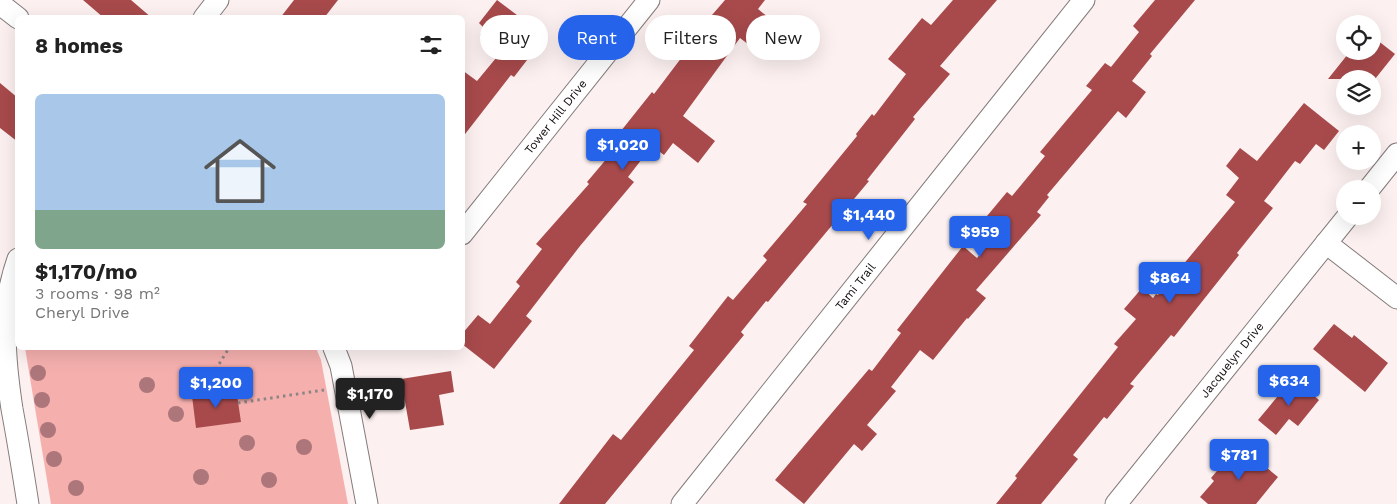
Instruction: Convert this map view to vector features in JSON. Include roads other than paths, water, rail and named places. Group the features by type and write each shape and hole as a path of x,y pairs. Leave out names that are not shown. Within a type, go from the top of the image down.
{"street":[{"path":"206,15 218,0"},
{"name":"Tower Hill Drive","path":"465,230 650,0"},
{"name":"Tami Trail","path":"682,504 1084,0"},
{"path":"0,4 15,16"},
{"path":"1376,180 1397,154"},
{"name":"Jacquelyn Drive","path":"1116,504 1341,225"},
{"path":"1326,243 1397,298"},
{"path":"15,265 9,277 3,308 1,342 28,504"},
{"path":"335,350 341,366 367,504"}]}
